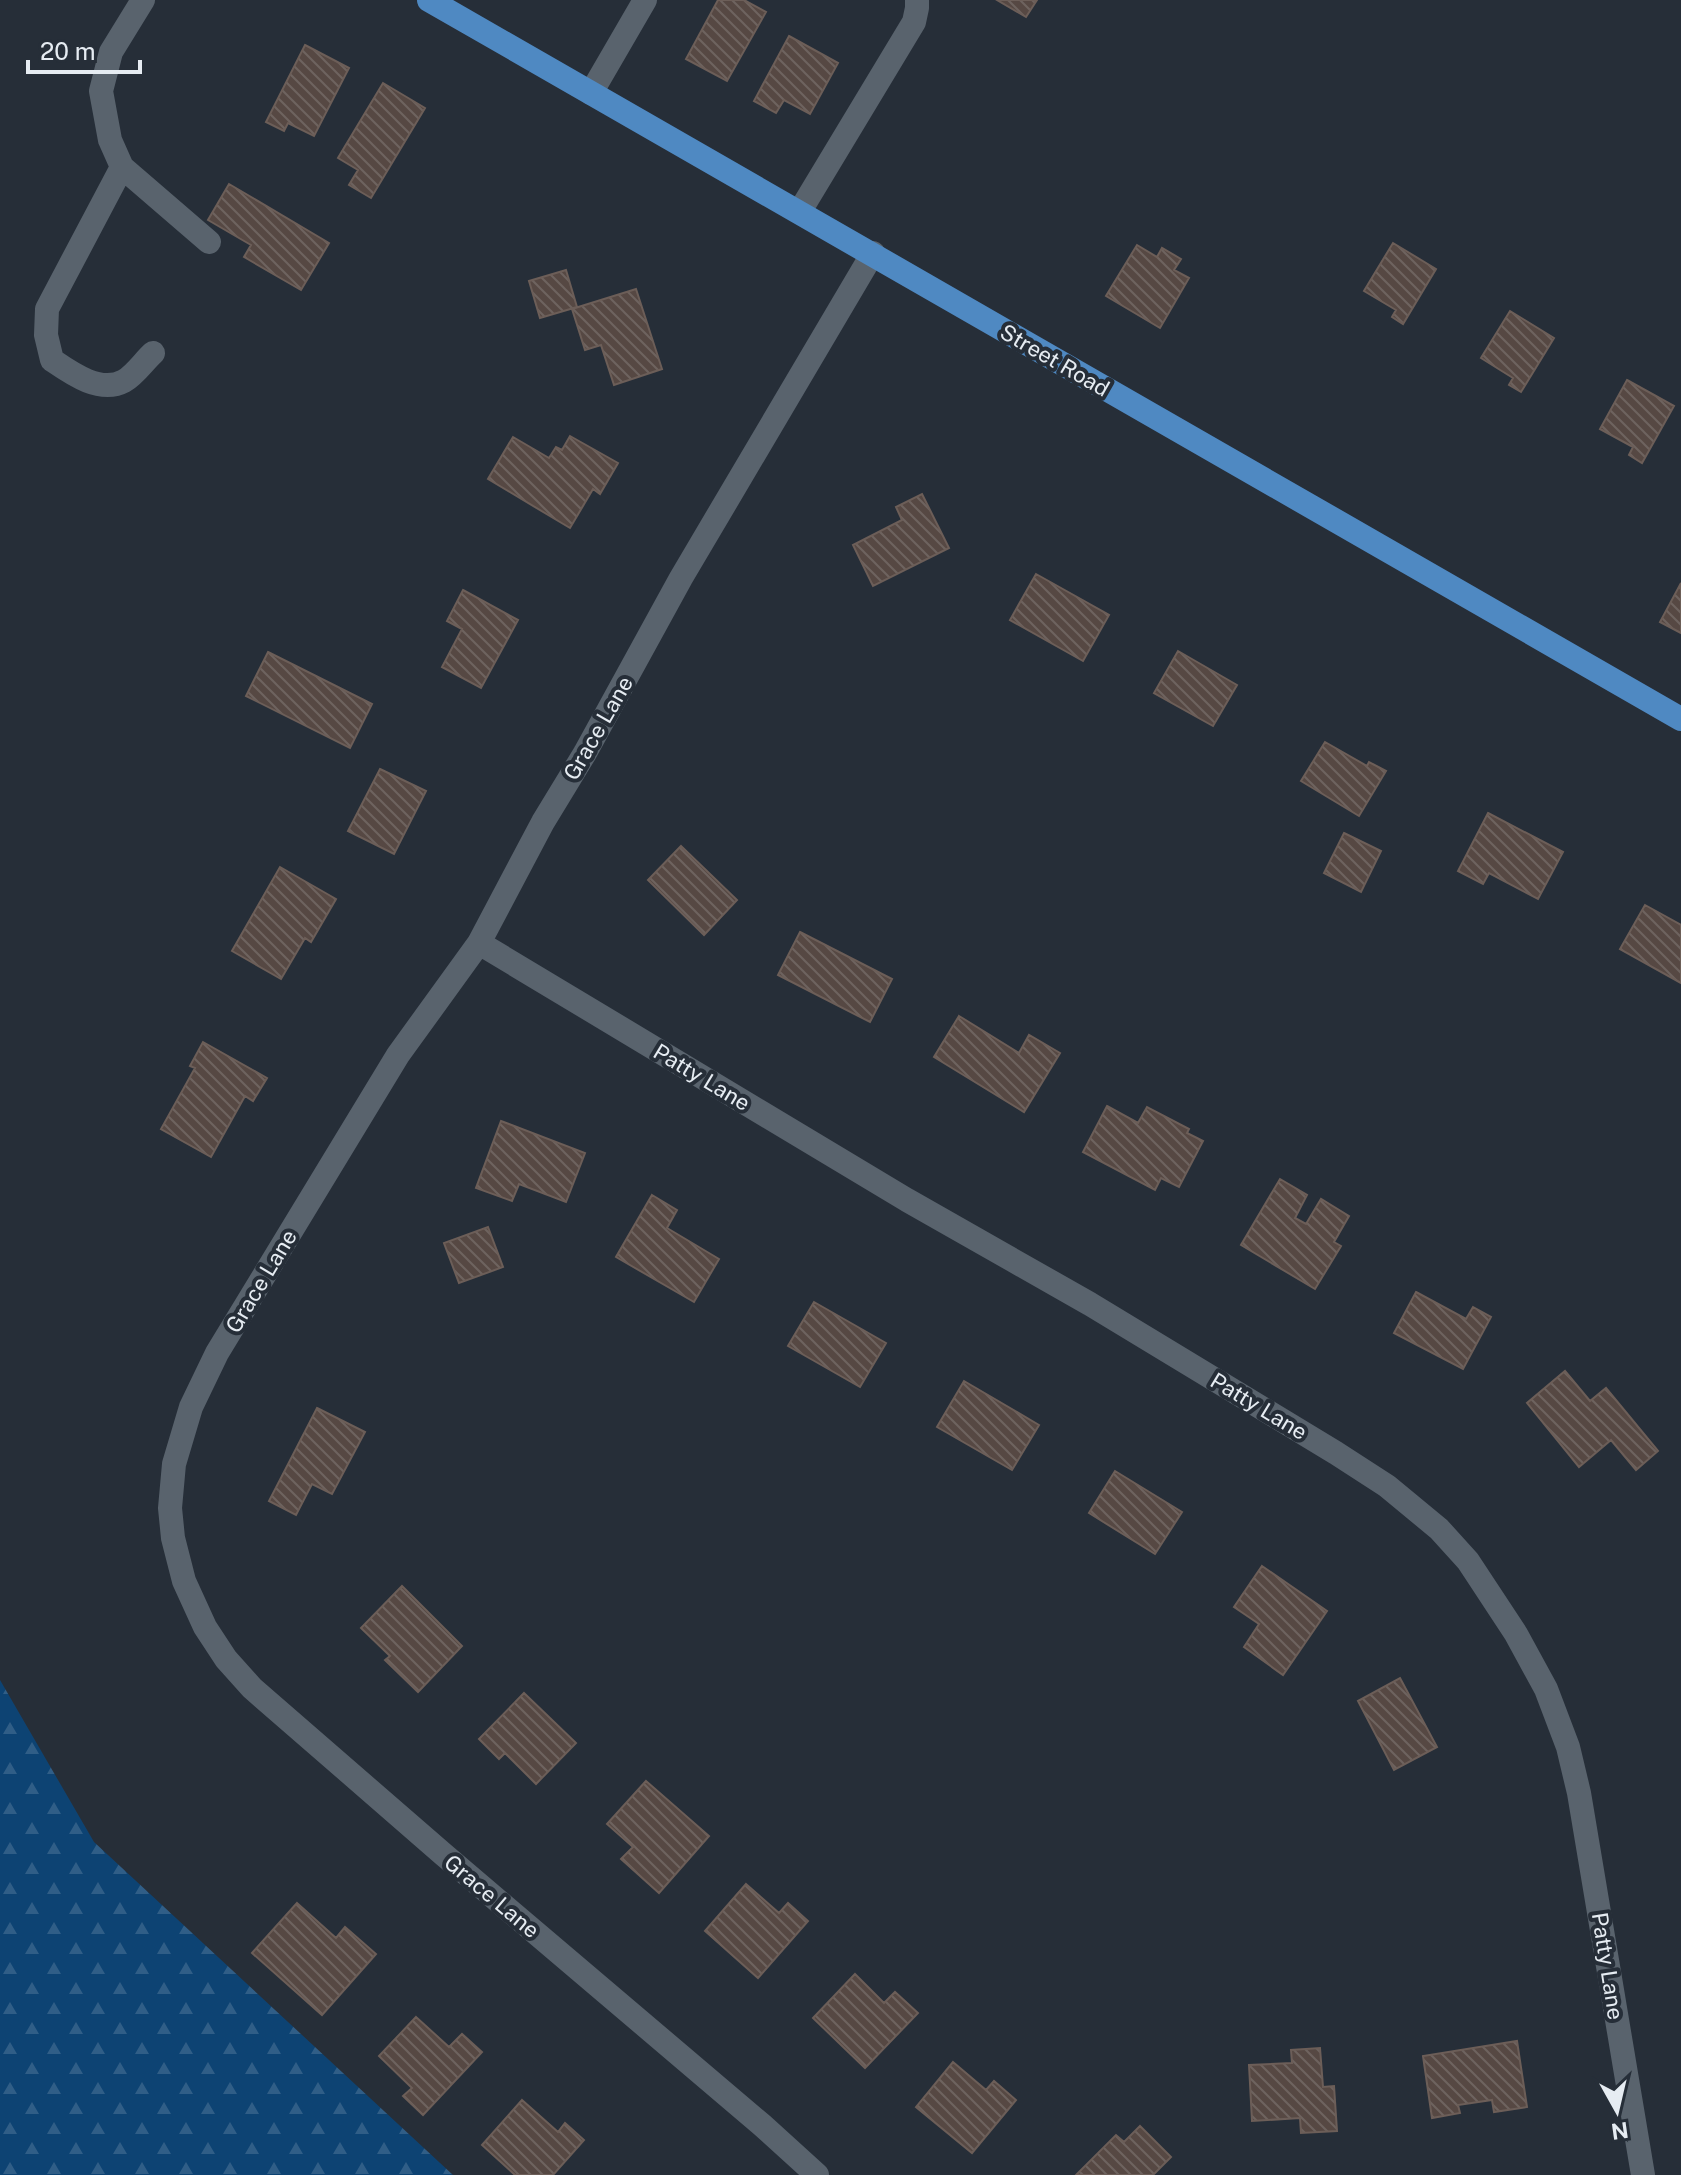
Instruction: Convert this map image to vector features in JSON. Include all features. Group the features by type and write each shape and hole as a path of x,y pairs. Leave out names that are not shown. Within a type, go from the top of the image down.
{"main road":[{"name":"Street Road","path":"434,1 1681,719"}],"street":[{"path":"143,0 111,52 101,91 110,140 122,167 209,242"},
{"path":"591,93 645,0"},
{"path":"800,211 914,22 917,0"},
{"path":"122,167 47,309 46,335 52,360 71,374 103,385 124,381 153,353"},
{"name":"Grace Lane","path":"817,2175 252,1688 226,1659 205,1627 184,1581 173,1538 170,1508 174,1464 191,1407 217,1353 398,1055 479,943 543,822 585,753 681,578 873,253"},
{"name":"Patty Lane","path":"479,943 1336,1453 1387,1486 1439,1529 1468,1561 1516,1634 1546,1689 1568,1747 1579,1793 1643,2175"}],"green space":[{"path":"0,1680 94,1842 453,2175 0,2175"}],"building":[{"path":"718,0 744,0 766,12 727,81 686,59"},
{"path":"997,0 1037,0 1026,17"},
{"path":"789,36 838,63 810,114 784,100 776,113 754,101"},
{"path":"305,45 349,68 314,136 288,123 284,131 266,122"},
{"path":"383,83 425,108 371,198 349,185 358,170 338,158"},
{"path":"229,184 329,243 301,290 244,257 251,245 208,220"},
{"path":"1393,243 1436,269 1403,324 1392,317 1396,310 1364,291"},
{"path":"1137,245 1157,257 1162,248 1181,259 1174,270 1189,278 1160,328 1106,296"},
{"path":"566,270 577,307 540,318 529,281"},
{"path":"636,289 662,369 614,385 601,345 585,350 572,309"},
{"path":"1510,311 1554,338 1521,392 1509,385 1513,378 1481,358"},
{"path":"1627,380 1674,406 1642,463 1629,455 1633,447 1600,429"},
{"path":"570,436 618,463 600,494 593,489 570,528 488,479 513,437 549,458 556,447 562,450"},
{"path":"922,494 949,548 873,586 853,545 902,520 896,507"},
{"path":"1036,574 1109,615 1083,661 1010,620"},
{"path":"1681,583 1681,633 1660,622"},
{"path":"463,590 518,620 481,688 442,667 462,629 447,621"},
{"path":"1178,651 1237,685 1213,726 1154,693"},
{"path":"268,652 372,704 350,748 246,696"},
{"path":"1325,742 1367,766 1369,762 1386,771 1359,816 1301,781"},
{"path":"380,769 426,791 394,854 348,831"},
{"path":"1488,813 1563,852 1538,899 1489,873 1483,884 1458,871"},
{"path":"1344,833 1381,851 1361,892 1324,873"},
{"path":"681,846 737,900 704,935 648,880"},
{"path":"280,867 336,899 311,942 305,938 281,979 232,951"},
{"path":"1645,905 1681,925 1681,983 1620,949"},
{"path":"800,932 892,979 870,1022 778,975"},
{"path":"959,1016 1019,1053 1029,1035 1060,1053 1024,1112 934,1057"},
{"path":"203,1042 267,1078 253,1101 245,1096 211,1157 161,1129 195,1068 190,1066"},
{"path":"1107,1106 1138,1123 1147,1107 1189,1129 1187,1133 1203,1141 1179,1187 1161,1178 1155,1190 1083,1152"},
{"path":"501,1121 585,1153 566,1202 519,1184 512,1201 476,1188"},
{"path":"1280,1179 1307,1195 1295,1218 1306,1224 1321,1199 1349,1216 1334,1242 1341,1246 1315,1289 1241,1245"},
{"path":"652,1195 677,1210 667,1228 719,1259 694,1302 616,1257"},
{"path":"488,1227 503,1267 459,1283 444,1243"},
{"path":"1416,1292 1466,1319 1473,1307 1491,1317 1463,1369 1394,1333"},
{"path":"814,1302 886,1343 860,1387 788,1346"},
{"path":"1565,1371 1590,1401 1606,1388 1658,1451 1636,1470 1611,1440 1579,1467 1527,1403"},
{"path":"964,1381 1039,1425 1012,1470 937,1427"},
{"path":"317,1408 365,1432 332,1494 312,1484 296,1515 269,1501"},
{"path":"1115,1471 1182,1512 1155,1554 1089,1513"},
{"path":"1262,1566 1327,1611 1283,1675 1244,1647 1259,1624 1234,1607"},
{"path":"402,1586 462,1646 418,1692 385,1660 390,1656 361,1628"},
{"path":"1400,1678 1437,1747 1394,1770 1358,1701"},
{"path":"524,1693 576,1743 536,1784 505,1753 499,1759 479,1739"},
{"path":"646,1781 709,1836 659,1893 621,1859 633,1847 607,1824"},
{"path":"746,1884 779,1913 788,1903 808,1921 758,1978 705,1931"},
{"path":"297,1903 336,1938 345,1927 376,1954 322,2015 252,1953"},
{"path":"855,1974 884,2003 895,1992 918,2013 865,2068 813,2018"},
{"path":"416,2017 449,2047 462,2034 482,2052 423,2115 403,2096 412,2088 379,2056"},
{"path":"1517,2041 1527,2107 1494,2112 1492,2100 1458,2105 1460,2113 1432,2118 1423,2056"},
{"path":"1320,2048 1323,2087 1334,2086 1337,2131 1301,2133 1300,2118 1252,2121 1249,2065 1292,2063 1291,2050"},
{"path":"953,2062 986,2090 994,2081 1016,2100 972,2153 916,2107"},
{"path":"522,2100 558,2132 565,2123 584,2140 553,2175 515,2175 482,2145"},
{"path":"1140,2126 1171,2157 1153,2175 1076,2175 1116,2135 1124,2142"}]}
